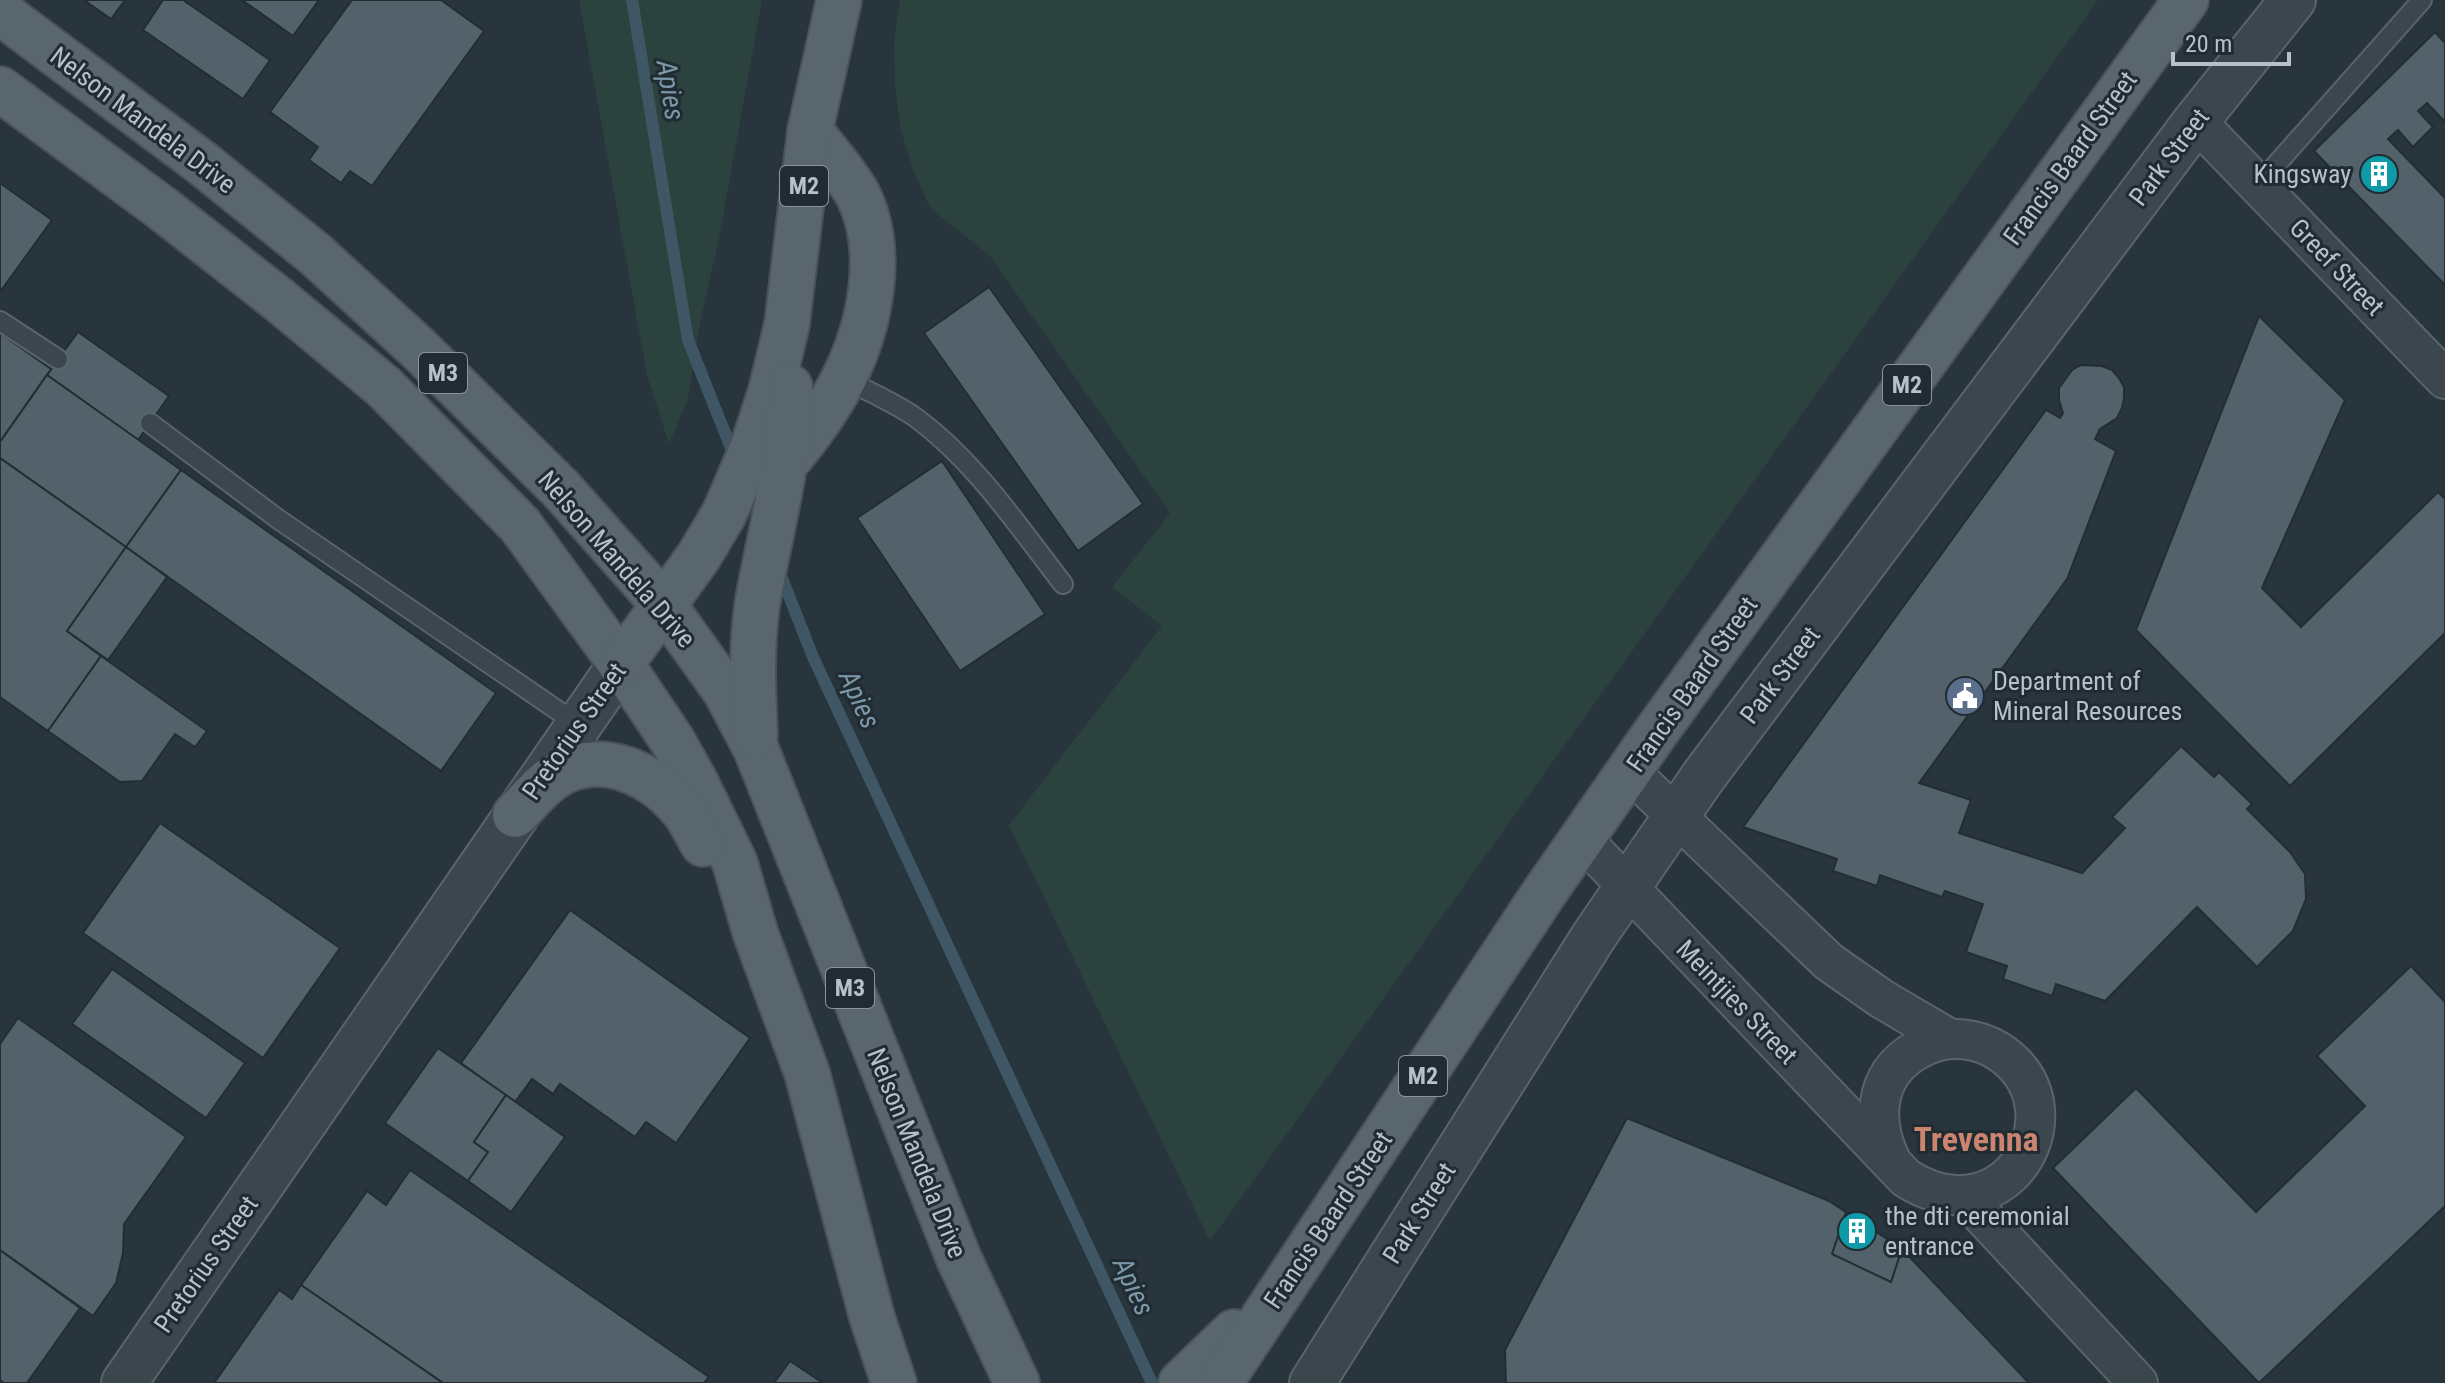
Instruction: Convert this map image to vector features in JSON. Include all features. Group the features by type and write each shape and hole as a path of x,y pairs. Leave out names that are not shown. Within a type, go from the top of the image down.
{"main road":[{"name":"Pretorius Street","path":"621,664 699,556 724,514 752,449 776,373 787,324 810,131 839,0"},
{"name":"Francis Baard Street","path":"1201,1376 1286,1283 1544,893 1629,771 2186,0"},
{"name":"Nelson Mandela Drive","path":"0,12 202,163 315,254 420,350 561,489 663,604 726,692 756,749 959,1259 1017,1383"},
{"name":"Nelson Mandela Drive","path":"0,89 163,209 384,387 520,525 621,664 672,740 735,863 755,932 807,1073 872,1317 894,1383"},
{"path":"780,480 844,379 864,324 874,275 869,226 858,195 810,131"},
{"path":"756,749 751,663 757,608 791,404 787,324"},
{"path":"515,815 550,780 572,768 594,762 633,771 664,792 686,815 755,932"},
{"path":"959,1259 1044,1383"}],"street":[{"name":"Park Street","path":"1312,1383 1594,936 1677,815 2196,121 2293,0"},
{"name":"Greef Street","path":"2196,121 2445,379"},
{"name":"Pretorius Street","path":"124,1383 621,664"},
{"path":"1629,771 1829,962 1882,999 1950,1039"},
{"name":"Meintjies Street","path":"1583,840 1892,1163"},
{"path":"1950,1039 1970,1040 1990,1046 2007,1057 2021,1072 2035,1110 2034,1131 2028,1150 2017,1168 2002,1182 1964,1196 1943,1195 1924,1189 1906,1178 1892,1163 1878,1125 1879,1104 1885,1084 1896,1067 1911,1053 1950,1039"},
{"path":"1964,1196 2138,1383"}],"lane":[{"path":"2258,185 2422,0"},
{"path":"0,321 58,359"},
{"path":"844,379 914,416 947,444 994,494 1063,584"},
{"path":"150,423 278,519 579,725"}],"green space":[{"path":"579,0 762,0 688,398 669,444 647,375"},
{"path":"900,0 2098,0 1210,1241 1009,825 1162,626 1112,587 1170,513 990,256 930,208 900,127 894,41"}],"building":[{"path":"84,0 125,0 111,19"},
{"path":"163,0 183,0 270,60 243,99 143,30"},
{"path":"242,0 319,0 293,36"},
{"path":"352,0 441,0 484,31 372,186 350,171 341,183 309,160 318,147 270,112"},
{"name":"Kingsway","path":"2435,32 2445,43 2445,122 2427,103 2418,111 2433,127 2413,147 2398,130 2388,139 2445,198 2445,285 2314,151"},
{"path":"0,183 52,220 0,292"},
{"path":"989,287 1143,504 1078,551 924,333"},
{"path":"2259,316 2345,400 2262,588 2301,627 2438,492 2445,499 2445,633 2290,786 2136,630"},
{"path":"78,332 169,396 138,440 47,375"},
{"path":"0,333 51,369 0,442"},
{"path":"2081,365 2112,370 2124,387 2124,398 2117,418 2100,429 2095,439 2116,451 2067,579 1919,783 1971,800 1959,833 2082,873 2125,828 2112,817 2181,746 2214,777 2219,772 2252,804 2247,809 2290,852 2305,874 2306,899 2293,931 2257,967 2197,907 2105,1001 2056,984 2052,996 2003,979 2007,966 1966,952 1983,904 1945,891 1942,897 1880,875 1877,886 1833,871 1837,859 1743,827 2046,410 2060,418 2063,413 2059,388 2072,370"},
{"path":"47,375 181,470 126,547 0,458 0,442"},
{"path":"0,458 126,547 67,631 101,656 48,731 0,697"},
{"path":"942,461 1045,614 960,671 857,518"},
{"path":"181,470 496,693 441,771 126,547"},
{"path":"126,547 167,577 108,660 67,631"},
{"path":"101,656 207,731 195,747 175,734 142,781 120,782 48,731"},
{"path":"160,823 340,948 263,1058 83,933"},
{"path":"570,910 750,1038 676,1143 646,1122 635,1137 560,1084 553,1094 532,1079 515,1102 461,1063"},
{"path":"2411,966 2445,1002 2445,1206 2259,1383 2053,1168 2136,1088 2256,1212 2365,1106 2317,1056"},
{"path":"112,969 245,1063 206,1118 72,1024"},
{"path":"18,1018 186,1137 124,1224 123,1253 116,1283 93,1316 0,1250 0,1044"},
{"path":"438,1048 506,1095 474,1142 488,1152 468,1181 385,1123"},
{"path":"506,1095 565,1137 511,1212 468,1181 488,1152 474,1142"},
{"path":"1627,1118 1829,1201 1902,1249 2029,1383 1506,1383 1505,1350"},
{"path":"410,1170 709,1377 704,1383 443,1383 301,1285 367,1191 386,1205"},
{"name":"the dti ceremonial entrance","path":"1846,1212 1902,1249 1891,1282 1832,1254"},
{"path":"0,1250 80,1308 27,1383 4,1383 0,1380"},
{"path":"301,1285 443,1383 214,1383 279,1290 292,1299"},
{"path":"790,1361 823,1383 774,1383"}],"waterway":[{"name":"Apies","path":"632,0 688,340 735,458"},
{"name":"Apies","path":"778,568 813,657 1152,1383"}],"place":[{"name":"Kingsway","path":"2379,174"},
{"name":"Department of Mineral Resources","path":"1965,696"},
{"name":"the dti ceremonial entrance","path":"1857,1231"}],"district":[{"name":"Trevenna","path":"1976,1139"}]}
